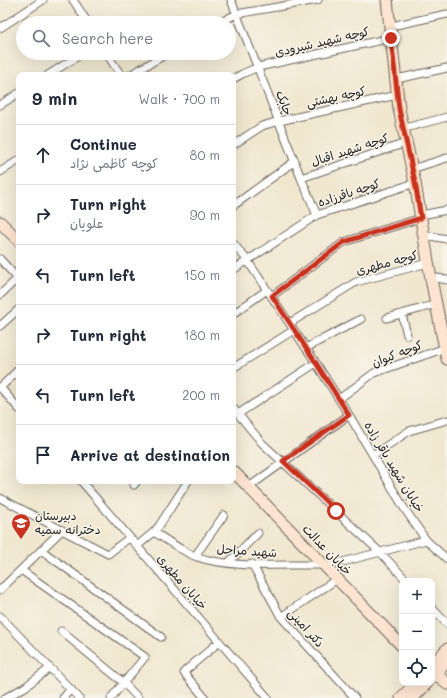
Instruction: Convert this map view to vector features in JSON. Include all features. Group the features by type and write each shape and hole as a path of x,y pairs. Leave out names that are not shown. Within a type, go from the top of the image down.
{"street":[{"path":"18,16 43,0"},
{"path":"73,0 83,16"},
{"name":"چابک","path":"231,0 317,215"},
{"path":"232,16 236,14 318,0"},
{"path":"387,0 399,109 415,182 442,279 447,323"},
{"path":"394,0 405,108 418,167 428,263 446,354"},
{"path":"396,25 447,14"},
{"path":"0,28 16,18"},
{"name":"کوچه شهید شیرودی","path":"236,77 258,67 391,38"},
{"path":"53,72 73,60"},
{"path":"111,60 119,72"},
{"path":"135,72 156,60"},
{"path":"402,78 447,68"},
{"path":"0,105 16,95"},
{"name":"کوچه بهشتی","path":"236,142 262,126 279,120 397,95"},
{"path":"409,127 447,117"},
{"name":"کوچه شهید اقبال","path":"301,178 406,143"},
{"path":"418,167 447,158"},
{"path":"236,204 295,161"},
{"path":"0,172 16,162"},
{"name":"کوچه باقرزاده","path":"236,268 317,215 415,182"},
{"path":"236,312 269,293 344,242 447,210"},
{"path":"0,222 16,238"},
{"path":"0,230 16,247"},
{"path":"430,236 447,239"},
{"name":"خیابان شهید باقر زاده","path":"236,247 247,260 316,363 349,415 404,508 426,540 447,559"},
{"path":"0,259 16,276"},
{"name":"کوچه مطهری","path":"290,323 356,282 428,263"},
{"path":"0,295 16,280"},
{"path":"387,318 437,304"},
{"path":"0,326 16,312"},
{"path":"402,314 407,335"},
{"path":"306,348 360,319"},
{"path":"236,366 294,330"},
{"name":"کوچه کیوان","path":"339,399 374,373 446,354"},
{"path":"238,414 316,363"},
{"path":"16,372 0,388 16,406"},
{"path":"236,412 262,443 381,552 404,578"},
{"path":"253,484 349,415"},
{"path":"373,455 409,431 447,420"},
{"name":"خیابان عدالت","path":"236,466 327,565 337,579 399,643"},
{"name":"خیابان عدالت","path":"236,474 399,635"},
{"name":"خیابان مطهری","path":"83,484 268,698"},
{"path":"137,546 154,532 186,484"},
{"path":"0,498 108,554 130,538"},
{"path":"195,556 224,515"},
{"path":"0,590 62,530"},
{"name":"شهید مراحل","path":"154,532 195,556 228,563 252,564 327,565 426,540"},
{"path":"228,563 258,533"},
{"path":"41,550 161,637"},
{"name":"دکتر امینی","path":"252,564 281,617 355,698"},
{"path":"21,570 145,657 111,698"},
{"path":"281,617 337,579"},
{"path":"435,611 447,624"},
{"path":"0,616 79,698"},
{"path":"61,631 124,684 138,698"},
{"path":"205,698 184,673 184,671 219,642"},
{"path":"435,670 447,649"},
{"path":"435,672 447,661"},
{"path":"5,698 25,687 50,668"},
{"path":"435,677 447,684"},
{"path":"435,679 447,693"},
{"path":"401,698 413,686"},
{"path":"413,698 423,686"},
{"path":"63,698 70,689"}],"place":[{"name":"دبیرستان دخترانه سمیه","path":"21,540"}],"route":[{"path":"336,511 283,461 349,415 272,296 344,242 421,218 415,182 399,109 391,38"}]}
